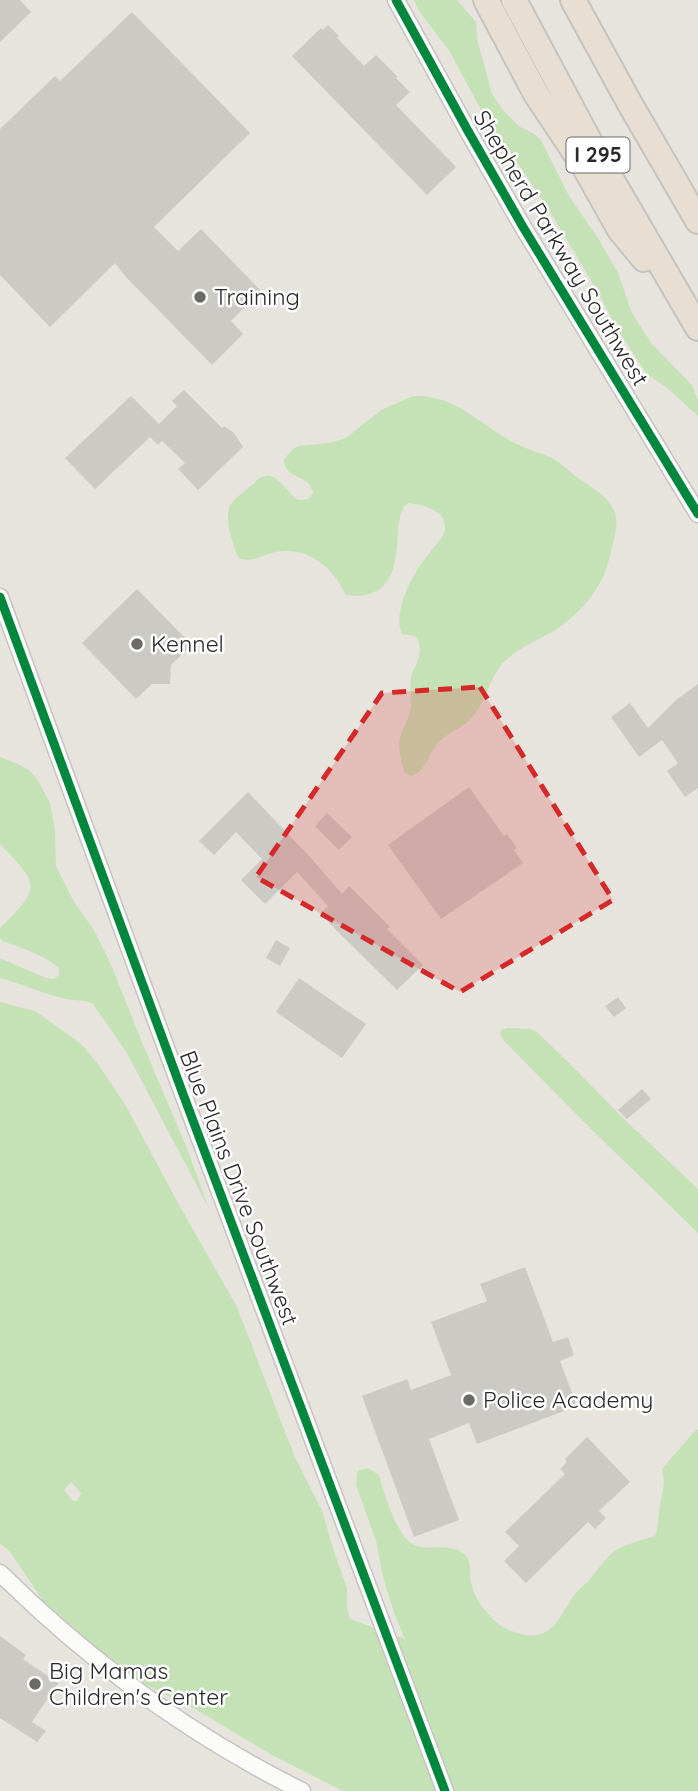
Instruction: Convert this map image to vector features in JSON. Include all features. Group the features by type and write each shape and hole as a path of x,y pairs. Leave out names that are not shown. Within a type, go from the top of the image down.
{"highway":[{"path":"486,0 536,94 584,166 620,230 692,318"},
{"name":"I 295","path":"514,0 593,148 692,318"},
{"name":"I 295","path":"573,0 698,221"},
{"path":"588,0 698,194"}],"street":[{"name":"Shepherd Parkway Southwest","path":"396,0 523,227 698,514"},
{"name":"Blue Plains Drive Southwest","path":"0,597 445,1791"},
{"path":"0,1573 71,1639 143,1696 203,1736 302,1791"}],"highlighted area":[{"path":"480,687 613,900 460,992 256,877 382,693"}],"green space":[{"path":"414,0 457,0 476,22 477,39 492,94 520,127 541,140 569,196 618,273 632,313 652,344 692,385 698,400 698,416 644,370 616,327 554,218 488,123 450,52 419,11"},
{"path":"413,396 443,400 504,437 555,460 608,500 615,513 616,523 604,575 587,602 564,624 508,658 494,677 474,715 441,740 420,771 411,776 404,772 399,744 410,712 411,678 420,648 415,636 402,634 400,614 414,575 444,532 441,516 432,509 408,503 400,518 394,566 390,577 375,592 356,596 346,595 325,566 306,554 283,551 251,559 239,558 228,516 233,501 265,476 277,480 296,499 308,499 313,493 311,486 288,471 285,466 284,459 293,449 346,438 381,410"},
{"path":"0,757 29,770 50,803 55,829 56,866 110,962 209,1209 127,1053 93,1004 57,997 0,978 0,958 46,978 54,979 59,975 59,969 40,956 0,938 0,928 23,904 29,895 30,886 23,869 0,844"},
{"path":"0,1002 35,1011 76,1040 98,1064 126,1106 237,1307 294,1455 323,1513 347,1588 350,1619 405,1639 394,1613 376,1541 356,1485 359,1470 368,1468 379,1475 392,1514 408,1541 420,1547 454,1549 466,1556 470,1565 472,1588 487,1613 506,1629 535,1635 556,1624 575,1594 611,1554 626,1545 655,1536 664,1479 662,1469 698,1429 698,1791 343,1791 272,1755 195,1709 76,1650 11,1553 0,1543","holes":["71,1482 81,1493 77,1501 73,1501 64,1490"]},
{"path":"507,1028 537,1032 698,1189 698,1233 504,1041 500,1034 501,1030"}],"building":[{"path":"0,0 20,0 31,12 0,42"},
{"path":"132,12 250,133 154,227 178,251 201,229 261,291 231,321 243,334 212,365 115,263 50,327 0,275 0,129 55,76 60,81"},
{"path":"328,25 364,66 376,55 398,77 396,78 410,92 396,105 456,167 427,195 292,56 321,28 323,30"},
{"path":"184,390 222,428 224,426 234,433 243,447 198,490 178,469 185,463 162,441 158,445 150,437 95,489 65,458 131,396 159,424 177,406 172,401"},
{"name":"Kennel","path":"137,589 192,645 171,665 170,684 152,684 136,699 82,643"},
{"path":"698,684 698,788 685,797 667,771 678,763 662,740 639,757 611,717 630,703 648,728 676,700"},
{"path":"469,787 504,836 507,834 517,848 514,850 523,863 441,919 388,845"},
{"path":"248,792 342,894 349,886 423,965 397,990 320,914 328,906 297,872 265,904 241,880 262,859 236,832 214,855 199,841"},
{"path":"327,813 352,837 339,850 315,826"},
{"path":"276,940 290,948 280,966 266,958"},
{"path":"299,978 366,1024 342,1058 276,1012"},
{"path":"618,997 626,1008 614,1017 605,1006"},
{"path":"642,1089 651,1099 627,1119 618,1110"},
{"name":"Police Academy","path":"525,1267 553,1342 568,1337 574,1355 560,1361 577,1406 477,1444 469,1423 429,1439 459,1520 414,1537 362,1396 407,1379 411,1390 451,1375 431,1322 487,1301 480,1284"},
{"path":"587,1437 630,1482 599,1511 606,1518 595,1529 588,1522 526,1583 504,1561 519,1546 505,1532 565,1474 560,1469 567,1462 565,1459"},
{"path":"0,1636 26,1655 23,1659 58,1683 32,1722 46,1731 37,1742 0,1718"}],"cycle path":[{"path":"396,0 523,227 698,514"},
{"path":"0,597 445,1791"}],"place":[{"name":"Training","path":"200,297"},
{"name":"Kennel","path":"137,644"},
{"name":"Police Academy","path":"469,1400"},
{"name":"Big Mamas Children's Center","path":"35,1684"}]}
